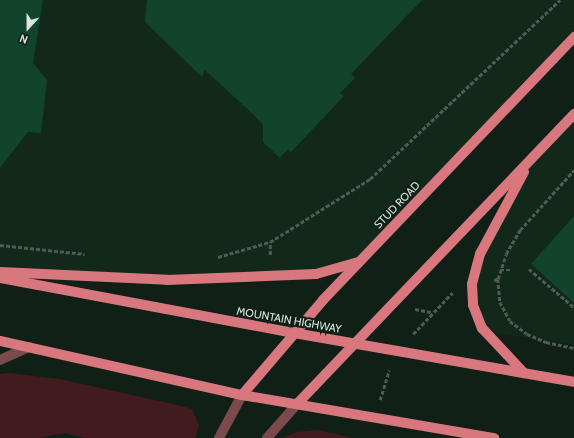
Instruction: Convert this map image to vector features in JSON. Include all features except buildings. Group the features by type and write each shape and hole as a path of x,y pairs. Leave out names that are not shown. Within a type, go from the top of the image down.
{"main road":[{"name":"STUD ROAD","path":"242,394 294,333 359,262 574,37"},
{"path":"298,403 574,114"},
{"path":"524,373 482,328 473,305 472,284 480,254 531,160"},
{"path":"0,272 167,280 316,274 359,262"},
{"name":"MOUNTAIN HIGHWAY","path":"0,278 294,333 574,382"},
{"path":"0,341 242,394 494,438"}],"street":[{"path":"0,360 29,347"},
{"path":"219,438 242,394"},
{"path":"267,438 298,403"}],"path":[{"path":"216,257 270,242 370,179 560,0"},
{"path":"574,170 520,230 509,247 498,279 500,302 510,321 527,334 546,342 574,348"},
{"path":"270,242 270,257"},
{"path":"0,245 93,255"},
{"path":"529,268 574,308"},
{"path":"500,270 510,270"},
{"path":"492,281 498,279"},
{"path":"417,328 453,291"},
{"path":"411,308 432,312"}],"shaded area":[{"path":"0,0 574,0 574,37 359,262 330,271 228,278 0,272"},
{"path":"574,114 574,345 486,332 482,328 473,274 531,160"},
{"path":"9,373 59,379 192,409 199,426 195,438 85,438 64,433 39,438 0,438 0,374"},
{"path":"319,430 353,438 283,438 296,432"}]}
